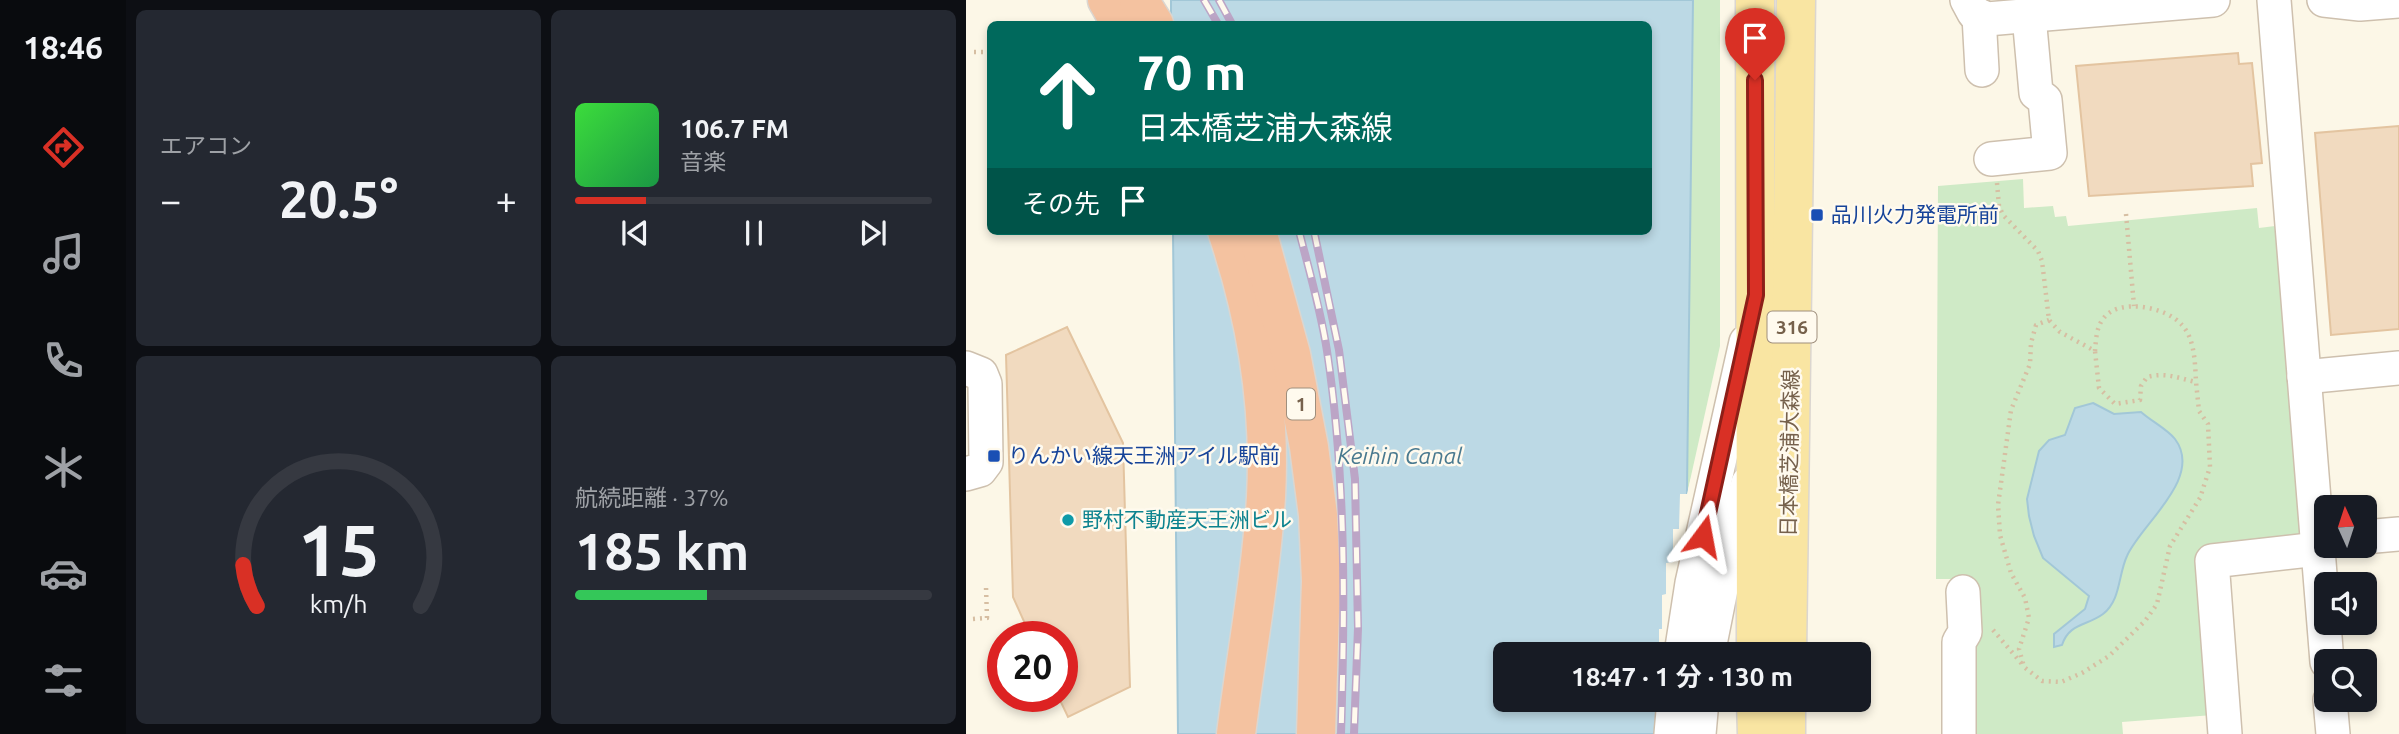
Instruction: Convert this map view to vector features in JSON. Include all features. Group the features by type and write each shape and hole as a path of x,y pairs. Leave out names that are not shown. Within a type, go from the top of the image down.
{"highway":[{"path":"1107,0 1119,21"},
{"path":"1139,0 1152,21"},
{"name":"1","path":"1228,235 1243,279 1255,332 1264,391 1267,446 1266,498 1236,734"},
{"name":"1","path":"1258,235 1281,312 1309,447 1318,515 1321,581 1316,734"}],"main road":[{"name":"日本橋芝浦大森線","path":"1755,0 1756,642"},
{"name":"日本橋芝浦大森線","path":"1787,642 1796,0"},
{"path":"1756,712 1756,734"},
{"path":"1786,712 1786,734"}],"lane":[{"path":"1973,8 1987,19 2157,2 2213,0"},
{"path":"2274,0 2315,495"},
{"path":"2324,0 2399,1"},
{"path":"1973,8 1982,70"},
{"path":"1994,171 2050,153 2045,100 2036,93 2029,16"},
{"path":"1683,642 1692,583 1756,295"},
{"path":"966,368 981,374 985,384 986,456 986,462 980,470 966,474"},
{"path":"2304,377 2399,368"},
{"path":"1709,642 1756,454"},
{"path":"2377,536 2399,534"},
{"path":"2225,734 2212,561 2314,544"},
{"path":"2321,558 2326,649"},
{"path":"1958,734 1959,642 1965,632 1963,592"},
{"path":"1671,734 1673,712"},
{"path":"1699,734 1701,712"},
{"path":"2331,712 2333,734"}],"path":[{"path":"974,52 987,52"},
{"path":"1994,171 1999,206 2003,215 2038,251 2042,261 2049,320 2060,332 2095,351"},
{"path":"2126,214 2134,306"},
{"path":"2049,320 2036,325 2029,365 2011,410 1998,505 2000,535 2011,573 2025,598 2029,618 2020,649 2024,667 2042,681 2061,682 2082,673 2109,656 2145,621 2157,604 2169,546 2200,498 2210,467 2208,424 2199,411 2196,383 2191,342 2183,326 2171,315 2134,306 2115,310 2103,319 2095,351 2099,388 2115,404 2140,400 2141,386 2147,377 2173,374 2196,383"},
{"path":"973,619 987,618 986,587"}],"green space":[{"path":"1693,0 1720,0 1720,346 1687,494"},
{"path":"2023,179 2024,208 2053,206 2055,217 2066,216 2068,226 2257,208 2259,228 2275,226 2304,542 2201,553 2213,715 2122,722 2123,734 1969,734 1970,579 1936,579 1938,186"}],"water":[{"name":"Keihin Canal","path":"1171,0 1693,0 1685,642 1493,642 1493,712 1685,712 1685,734 1178,734 1173,235 1652,235 1652,21 1171,21"},
{"path":"2093,403 2114,414 2141,412 2163,428 2175,439 2182,454 2182,469 2167,500 2127,556 2116,595 2109,608 2097,618 2074,629 2062,645 2054,647 2054,634 2085,609 2089,596 2043,558 2034,536 2027,499 2039,451 2049,440 2065,435 2075,408"}],"pier":[{"path":"1691,478 1689,642 1659,642 1659,629 1662,629 1662,595 1666,594 1666,563 1673,562 1673,529 1679,529 1680,494 1687,494"}],"building":[{"path":"2238,53 2239,64 2252,63 2262,163 2251,164 2253,186 2089,196 2076,66"},
{"path":"2399,126 2399,329 2331,335 2315,133"},
{"name":"野村不動産天王洲ビル","path":"1067,327 1123,443 1130,687 1068,717 1066,712 1078,712 1078,621 1024,621 1013,597 1006,355"}],"railway":[{"path":"1204,0 1216,21"},
{"path":"1219,0 1230,21"},
{"path":"1300,235 1324,336 1338,446 1343,542 1341,734"},
{"path":"1315,235 1339,350 1355,479 1358,628 1354,734"}],"place":[{"name":"品川火力発電所前","path":"1817,215"},
{"name":"りんかい線天王洲アイル駅前","path":"994,456"},
{"name":"野村不動産天王洲ビル","path":"1068,520"}],"route":[{"path":"1703,536 1756,295 1755,80"}]}
